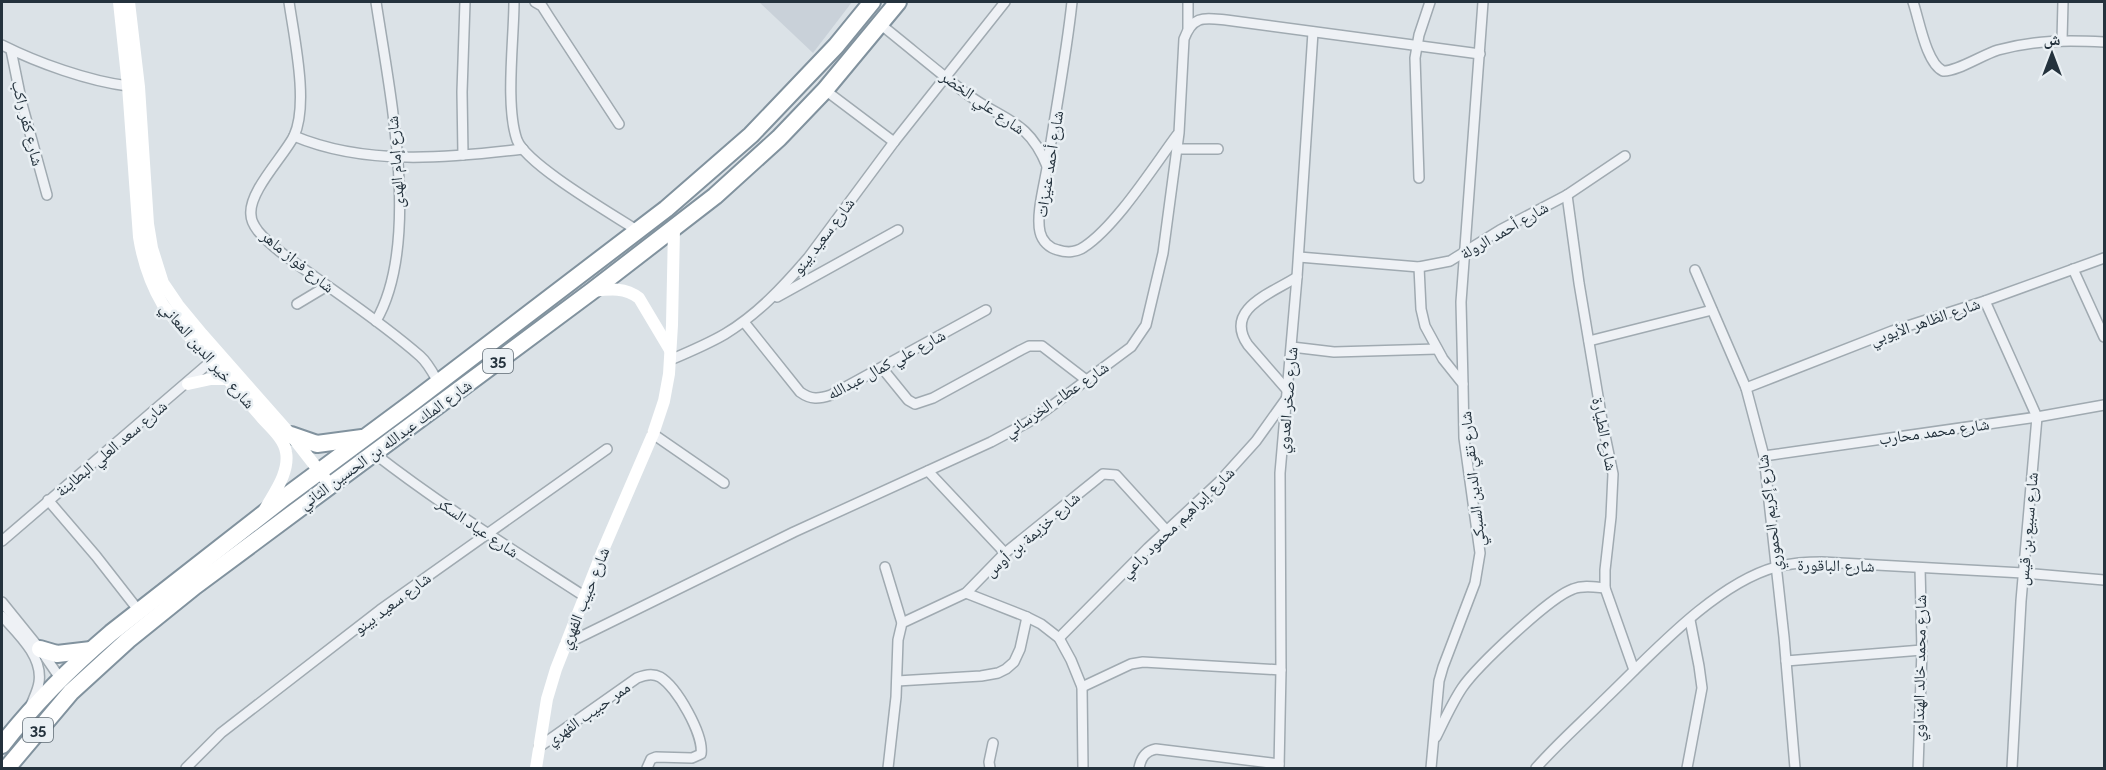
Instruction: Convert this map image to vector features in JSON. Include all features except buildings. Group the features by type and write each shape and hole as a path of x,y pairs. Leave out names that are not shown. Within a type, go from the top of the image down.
{"highway":[{"name":"شارع الملك عبدالله بن الحسين الثاني","path":"7,768 91,650 260,517 638,231 751,135 836,46 872,2"},
{"name":"شارع الملك عبدالله بن الحسين الثاني","path":"2,745 29,711 128,640 195,586 674,229 767,149 825,90 898,2"},
{"path":"291,435 317,444 366,438"},
{"path":"40,649 57,654 91,650"}],"street":[{"name":"شارع خير الدين المعاني","path":"118,2 128,86 138,237 152,285 163,305 291,435 330,486"},
{"name":"شارع خير الدين المعاني","path":"129,2 152,248 164,283 228,379 286,449 287,461 281,478 260,517"},
{"name":"شارع فواز ماهر","path":"289,2 300,94 299,118 294,136 261,185 252,204 251,217 259,232 295,263 376,321 422,358 438,382"},
{"name":"شارع إمام الهدى","path":"376,2 394,122 399,203 397,245 389,292 376,321"},
{"path":"464,155 462,92 465,2"},
{"path":"514,2 512,114 518,141 523,149 562,181 638,231"},
{"path":"535,2 542,6 619,124"},
{"name":"شارع سعيد بينو","path":"670,355 710,342 744,322 767,302 808,258 894,142 1005,2"},
{"name":"شارع أحمد عنيزات","path":"1072,2 1064,72 1040,211 1040,234 1052,248 1062,252 1082,248 1125,206 1179,133"},
{"name":"شارع عطاء الخرساني","path":"566,644 794,532 1016,429 1131,347 1146,325 1163,252 1179,133 1184,46 1188,29 1188,2"},
{"path":"1419,178 1416,46 1430,2"},
{"name":"شارع تقي الدين السبكي","path":"1431,768 1437,694 1443,667 1475,583 1479,563 1478,533 1464,438 1461,302 1484,2"},
{"path":"1914,2 1929,53 1942,71 1957,69 1976,58 2009,47 2062,40 2104,42"},
{"path":"2062,40 2063,2"},
{"path":"1188,29 1196,21 1211,19 1480,54"},
{"name":"شارع علي الخضر","path":"880,24 969,95 1020,126 1040,147 1047,166"},
{"name":"شارع صخر العدوي","path":"1279,766 1281,670 1279,491 1299,258 1313,32"},
{"path":"2,45 101,82 128,86"},
{"name":"شارع كفر راكب","path":"11,50 22,104 47,195"},
{"path":"825,90 894,142"},
{"path":"294,136 324,147 397,157 464,155 523,149"},
{"path":"1177,149 1218,149"},
{"name":"شارع أحمد الرولة","path":"1299,258 1419,267 1450,261 1500,230 1567,195 1625,156"},
{"name":"شارع الطيارة","path":"1567,195 1589,341 1614,482 1605,588 1634,670"},
{"name":"شارع حبيب الفهري","path":"536,768 547,699 566,644 653,434 664,401 670,355 674,229"},
{"path":"767,302 898,230"},
{"name":"شارع الظاهر الأيوبي","path":"1746,388 1892,331 1985,301 2104,258"},
{"path":"1419,267 1422,318 1437,349 1463,384"},
{"path":"2073,268 2104,337"},
{"name":"شارع إكريم الحموري","path":"1695,270 1746,388 1764,456 1795,768"},
{"path":"1287,395 1242,337 1239,324 1244,312 1253,304 1297,277"},
{"path":"297,304 327,286"},
{"path":"592,291 632,292 639,298 670,355"},
{"name":"شارع سبيع بن قيس","path":"1985,301 2037,417 2023,573 2012,768"},
{"name":"شارع علي كمال عبدالله","path":"744,322 784,373 807,397 821,398 882,368 986,310"},
{"path":"1589,341 1712,310"},
{"path":"882,368 908,400 915,404 933,398 1021,350 1034,346 1043,346 1085,380"},
{"path":"1292,347 1334,351 1437,349"},
{"name":"شارع سعد العلي البطاينة","path":"2,541 188,384 215,358"},
{"path":"188,384 211,379 228,379"},
{"name":"شارع إبراهيم محمود راعي","path":"1059,638 1219,482 1242,457 1287,395"},
{"name":"شارع محمد محارب","path":"1764,456 2037,417 2104,405"},
{"path":"653,434 724,483"},
{"name":"شارع سعيد بينو","path":"186,768 221,733 380,610 607,449"},
{"name":"شارع عياد السكر","path":"375,454 486,534 584,596"},
{"path":"928,471 1005,553"},
{"name":"شارع خزيمة بن أوس","path":"902,623 966,593 1005,553 1097,477 1107,473 1116,475 1167,531"},
{"path":"48,500 140,611"},
{"name":"شارع الباقورة","path":"1536,768 1634,670 1690,620 1733,586 1776,567 1808,562 2023,573 2104,580"},
{"path":"885,567 902,623 898,640 897,681 888,768"},
{"name":"شارع محمد خالد الهنداوي","path":"1918,768 1922,650 1920,568"},
{"path":"1433,745 1461,689 1490,657 1562,595 1581,587 1605,588"},
{"path":"966,593 1027,617 1041,624 1059,638 1082,687 1083,768"},
{"path":"2,602 66,686"},
{"path":"2,616 38,664 39,684 29,711"},
{"path":"897,681 981,676 1006,669 1014,662 1020,649 1027,617"},
{"path":"1687,768 1702,688 1700,666 1690,620"},
{"path":"1786,661 1922,650"},
{"path":"1082,687 1131,664 1143,662 1281,670"},
{"name":"ممر حبيب الفهري","path":"539,747 628,684 646,675 660,677 680,700 697,731 702,749 701,754 692,758 656,757 651,759 647,768"},
{"path":"990,768 993,742"},
{"path":"1139,768 1143,756 1156,749 1279,766"}],"shaded area":[{"path":"759,2 852,2 813,53"}]}
